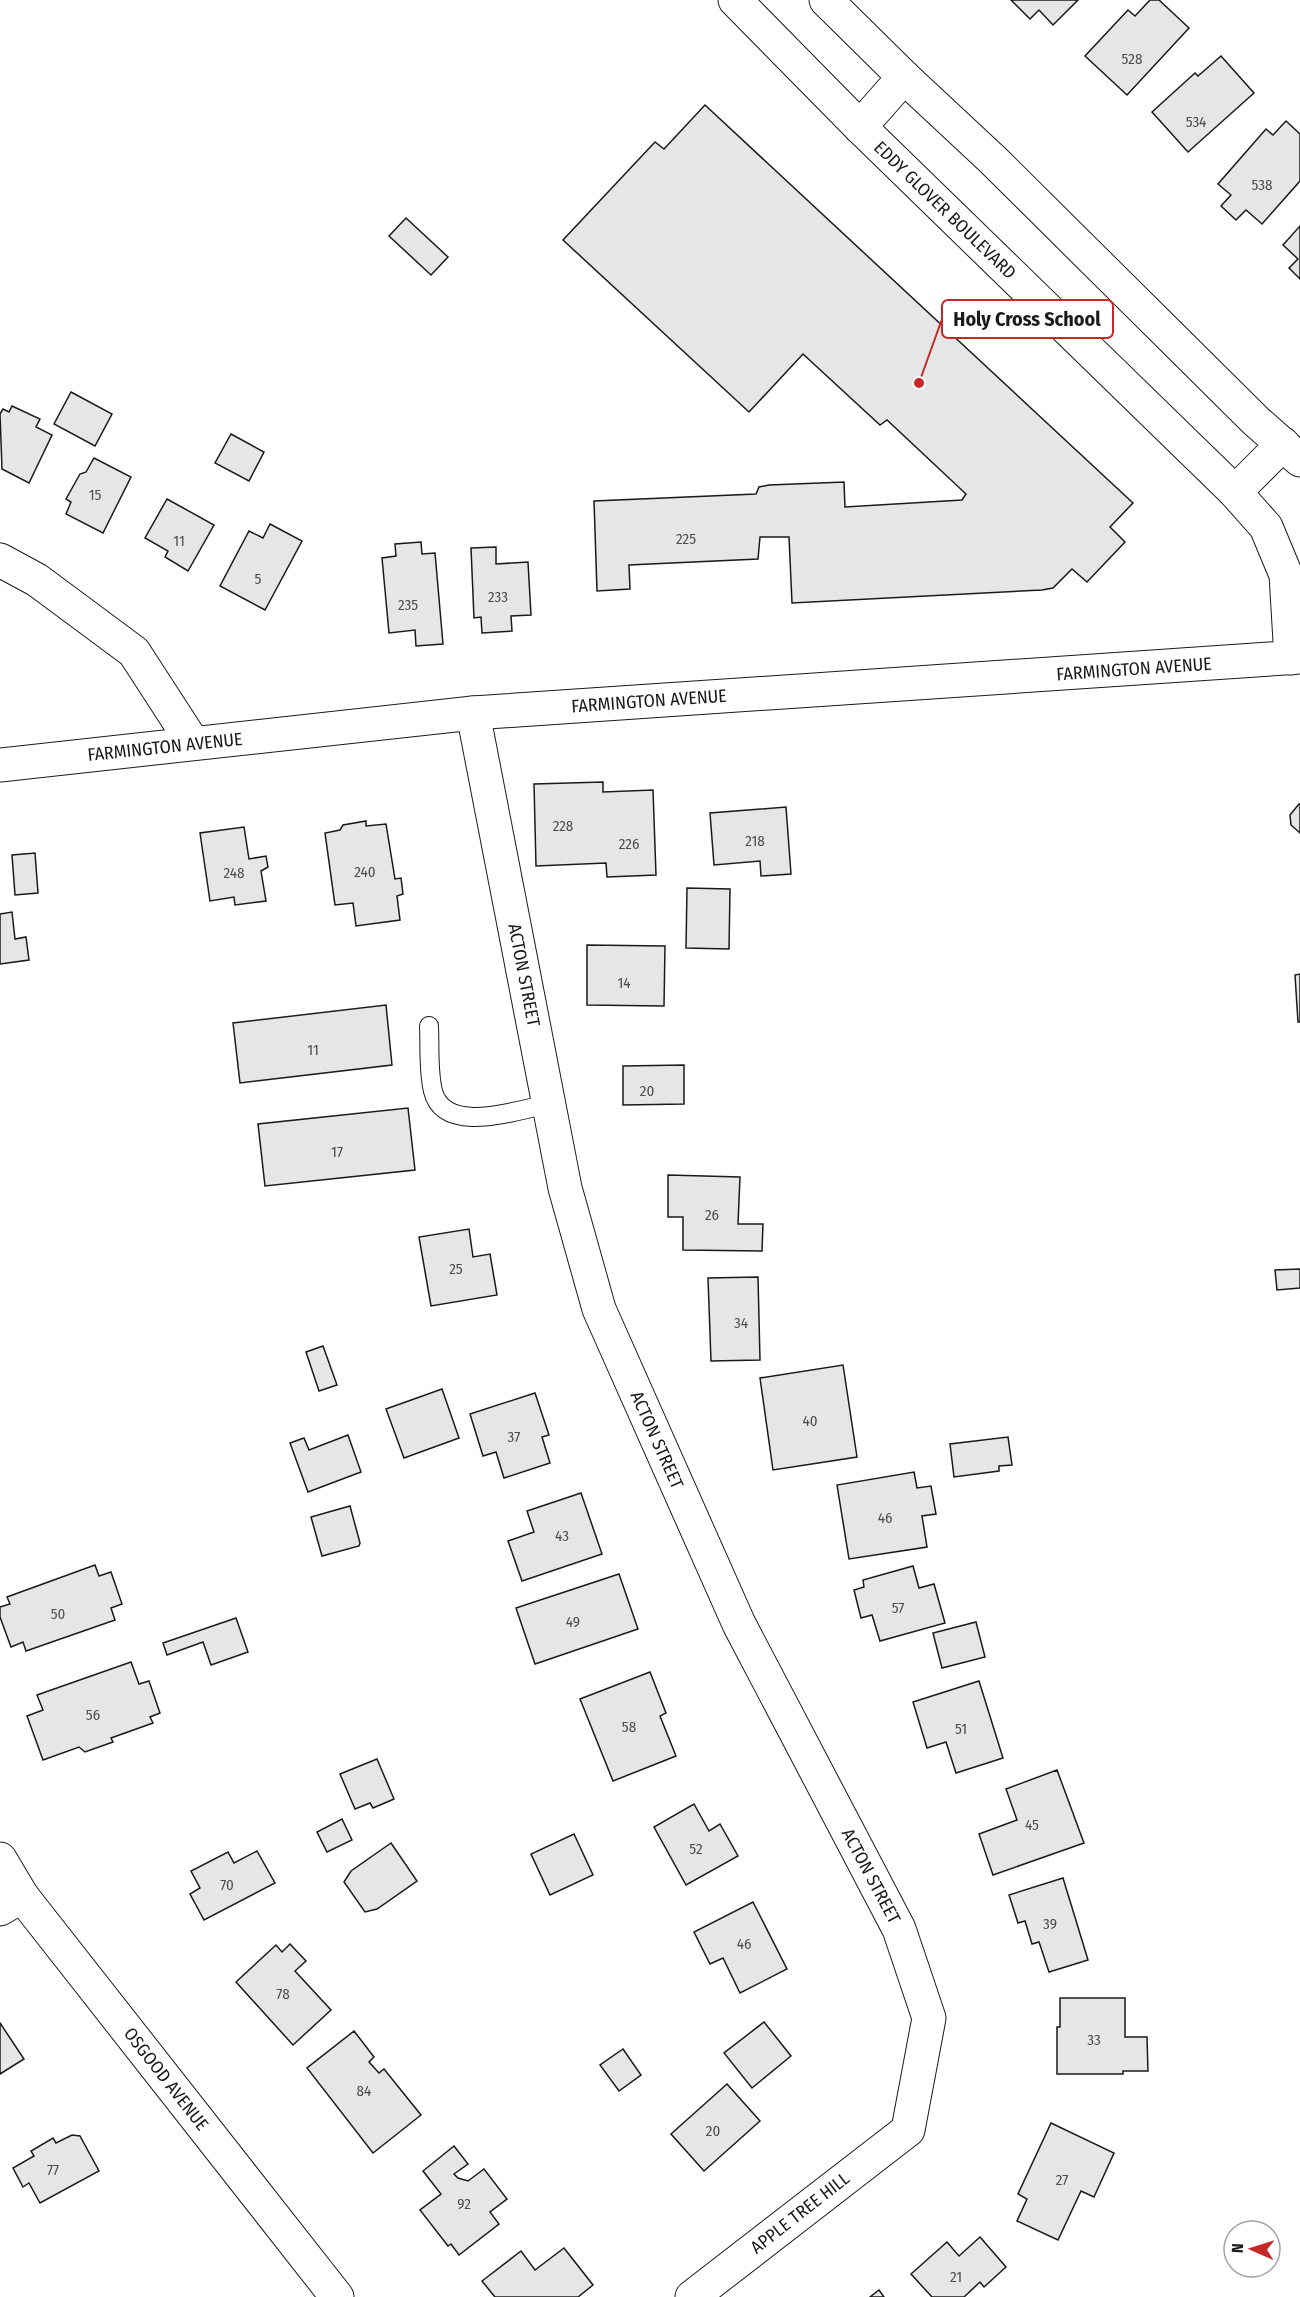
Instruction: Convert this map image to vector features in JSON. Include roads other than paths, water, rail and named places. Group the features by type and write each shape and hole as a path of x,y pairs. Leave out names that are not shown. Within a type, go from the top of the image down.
{"street":[{"name":"EDDY GLOVER BOULEVARD","path":"735,0 860,127 1235,492 1266,527 1286,575 1296,658"},
{"path":"826,0 993,160 1256,421 1292,452 1235,492"},
{"path":"860,127 904,77"},
{"path":"0,560 37,580 134,652 193,743"},
{"name":"FARMINGTON AVENUE","path":"0,765 473,713 1296,658"},
{"name":"ACTON STREET","path":"473,713 565,1188 599,1309 739,1624 899,1929 929,2018 908,2130"},
{"name":"OSGOOD AVENUE","path":"0,1858 11,1903 337,2297"},
{"name":"APPLE TREE HILL","path":"692,2297 908,2130"}],"lane":[{"path":"429,1026 433,1090 439,1107 451,1114 467,1118 549,1104"}],"place":[{"name":"Holy Cross School","path":"919,383"}]}
